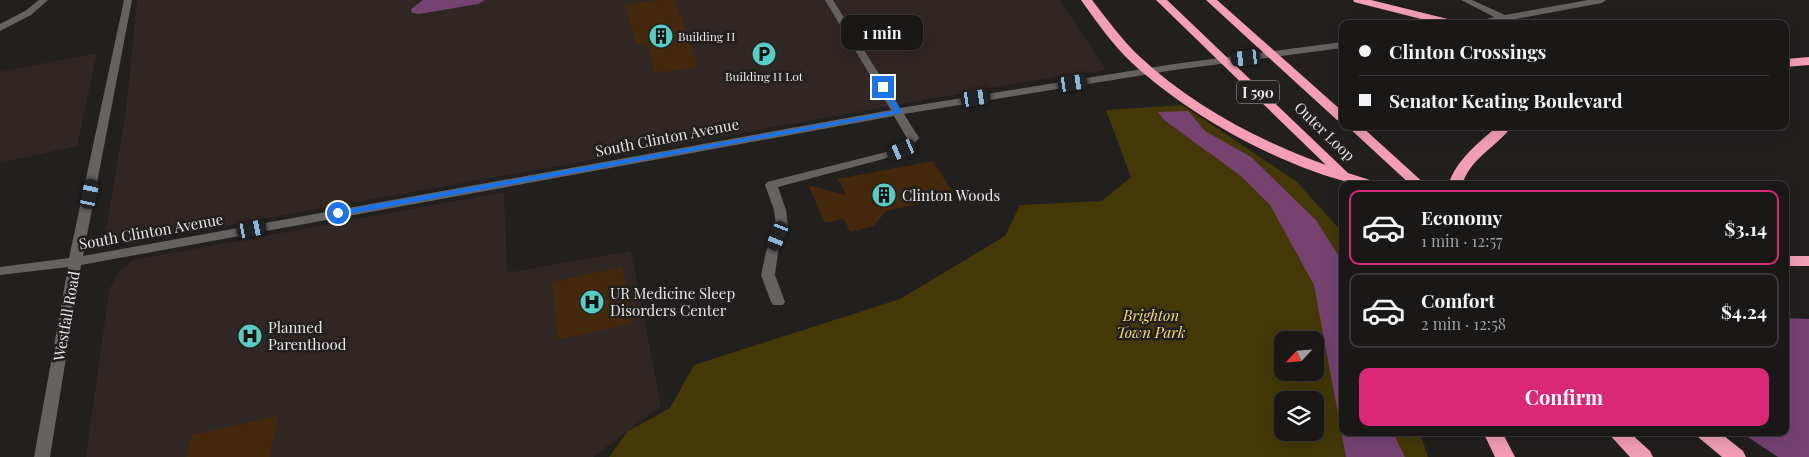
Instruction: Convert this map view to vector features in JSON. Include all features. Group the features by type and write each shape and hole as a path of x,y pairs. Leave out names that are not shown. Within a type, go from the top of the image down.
{"highway":[{"path":"1086,0 1142,66 1185,99 1240,132 1292,158 1359,181"},
{"name":"Outer Loop","path":"1161,0 1351,181"},
{"name":"Outer Loop","path":"1211,0 1339,114"},
{"path":"1358,0 1437,20"},
{"path":"1789,63 1809,61"},
{"name":"Outer Loop","path":"1357,130 1415,181"},
{"path":"1456,179 1483,146 1501,130"},
{"path":"1789,262 1809,261"},
{"path":"1494,436 1505,457"},
{"path":"1620,436 1643,457"},
{"path":"1710,436 1736,457"}],"street":[{"path":"0,28 28,13 44,0"},
{"name":"Westfall Road","path":"42,457 75,262 128,0"},
{"path":"778,302 768,275 772,252 782,226 780,210 771,185 812,176 837,167 880,158 902,150 913,138 899,112 828,0"},
{"path":"1465,0 1503,18"},
{"path":"1493,20 1602,0"},
{"name":"South Clinton Avenue","path":"0,271 75,262 899,112 1174,67 1339,44"}],"shaded area":[{"path":"137,0 1060,0 1106,70 1030,81 130,243 114,239 109,236 106,230 126,111"},
{"path":"423,0 485,0 478,4 419,14 412,13 411,9"},
{"path":"97,53 77,146 0,163 0,72"},
{"path":"1188,111 1205,131 1251,157 1316,220 1339,256 1339,419 1314,285 1270,205 1241,176 1164,120 1158,112"},
{"path":"504,192 507,273 631,251 661,406 593,457 86,457 109,290 119,271 133,260"},
{"path":"1789,318 1809,319 1809,457 1778,457 1746,436 1789,436"},
{"path":"1342,436 1394,436 1405,457 1346,457"}],"green space":[{"name":"Brighton Town Park","path":"1182,105 1296,181 1339,229 1339,436 1421,436 1428,457 609,457 627,432 670,408 694,365 900,299 1005,236 1020,205 1102,201 1131,177 1106,110"}],"building":[{"name":"Building H","path":"658,0 675,0 698,67 655,73 647,43 637,45 625,5"},
{"name":"Clinton Woods","path":"933,161 955,196 886,211 874,226 850,232 844,219 825,223 808,185 846,195 838,179"},
{"name":"UR Medicine Sleep Disorders Center","path":"622,267 634,323 558,340 552,282"},
{"path":"278,416 270,457 186,457 192,435"}],"place":[{"name":"Building H","path":"661,36"},
{"name":"Building H Lot","path":"764,54"},
{"name":"Clinton Woods","path":"884,195"},
{"name":"UR Medicine Sleep Disorders Center","path":"592,302"},
{"name":"Planned Parenthood","path":"250,336"}],"route":[{"path":"338,213 899,112 883,87"}]}
